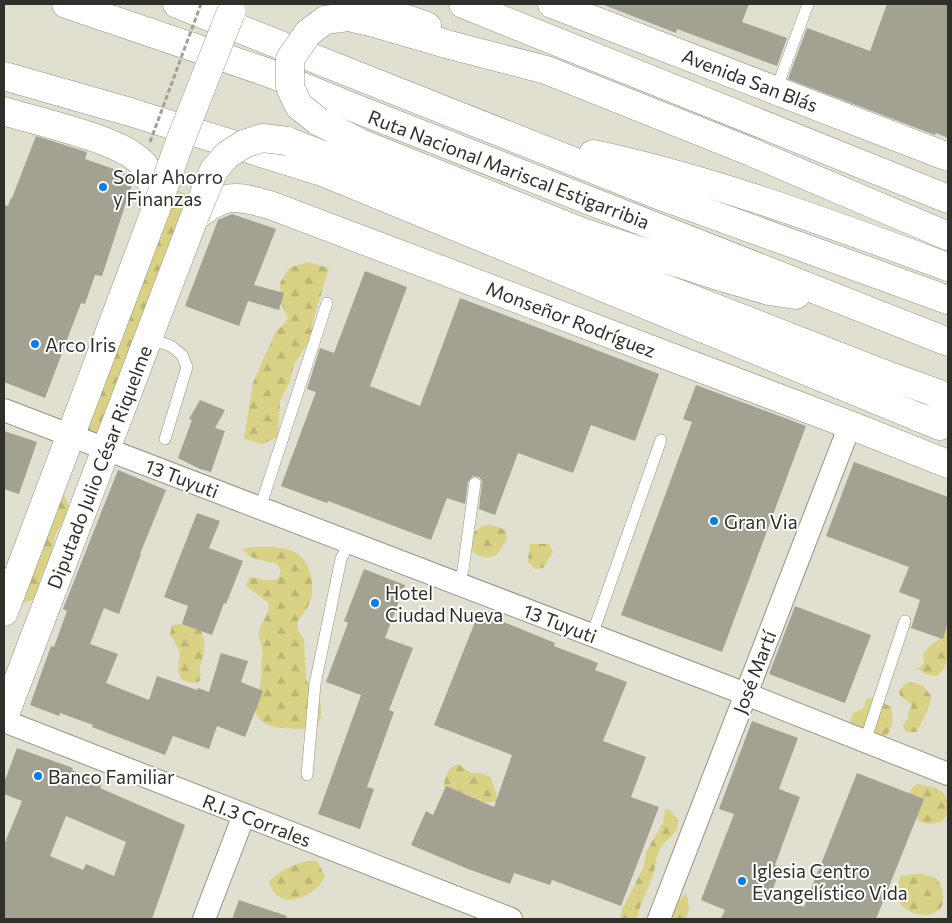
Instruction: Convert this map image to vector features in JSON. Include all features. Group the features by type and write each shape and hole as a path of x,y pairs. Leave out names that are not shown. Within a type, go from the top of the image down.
{"main road":[{"name":"Ruta Nacional Mariscal Estigarribia","path":"66,4 269,73 948,342"},
{"name":"Ruta Nacional Mariscal Estigarribia","path":"177,4 653,193 948,300"},
{"path":"463,4 948,199"},
{"name":"Avenida San Blás","path":"552,4 948,157"},
{"name":"Diputado Julio César Riquelme","path":"4,612 180,144 237,6"},
{"path":"849,304 769,291 644,254 582,232 360,143 318,121 299,106 290,87 290,59 308,32 325,20 355,11 371,22 546,70 751,152 948,236"},
{"path":"4,76 130,112 325,173 948,430"},
{"path":"4,111 88,136 136,156 147,168 156,210"},
{"path":"513,136 613,158 688,178 786,208 948,267"},
{"name":"Diputado Julio César Riquelme","path":"4,717 214,170 227,155 244,144 262,138 287,141 795,339"},
{"name":"Monseñor Rodríguez","path":"194,218 214,203 231,198 243,198 270,205 948,464"},
{"path":"795,339 948,379"},
{"path":"795,339 948,397"},
{"path":"917,417 948,424"}],"street":[{"name":"13 Tuyuti","path":"4,410 746,694 948,774"},
{"name":"José Martí","path":"659,919 850,425"},
{"name":"R.I.3 Corrales","path":"4,721 511,919"},
{"path":"204,919 244,815"}],"lane":[{"path":"776,90 808,4"},
{"path":"260,508 328,303"},
{"path":"148,338 171,346 182,355 187,367 165,439"},
{"path":"592,635 661,440"},
{"path":"458,584 463,570 476,483"},
{"path":"307,776 315,684 341,559 349,542"},
{"path":"865,741 905,621"}],"path":[{"path":"150,142 202,4"}],"green space":[{"path":"170,187 194,198 104,443 78,434"},
{"path":"308,262 329,268 312,324 314,333 294,365 289,383 280,401 278,437 262,444 244,439 253,383 275,333 288,319 281,302 280,283 289,268"},
{"path":"55,495 65,496 70,510 55,535 51,554 34,599 24,603 16,598"},
{"path":"486,525 496,526 505,530 507,539 497,555 481,557 469,546 474,532"},
{"path":"530,544 549,544 553,552 543,568 535,569 528,562"},
{"path":"276,547 290,550 302,558 310,570 311,599 297,622 298,631 304,639 306,680 318,697 321,706 321,716 317,726 300,729 283,728 267,724 256,715 254,704 259,688 262,655 259,632 268,612 269,603 246,586 249,577 267,580 278,579 281,570 276,563 253,558 242,549"},
{"path":"172,625 198,626 203,637 204,649 199,682 190,683 181,679 178,670 180,652 170,634"},
{"path":"948,628 948,654 942,671 937,676 927,675 920,670 914,669 924,664 923,654 937,641 944,629"},
{"path":"908,682 922,685 931,696 928,710 917,732 904,730 903,725 908,718 912,705 899,692"},
{"path":"875,698 891,707 893,719 890,731 885,737 848,735 852,714 864,708 866,699"},
{"path":"458,764 471,773 481,773 491,777 497,801 484,802 444,787 448,773 452,767"},
{"path":"917,784 938,789 945,796 948,810 942,821 932,824 923,823 911,812 908,805 908,797 911,790"},
{"path":"665,809 668,809 675,815 678,822 676,831 659,852 637,919 620,919 622,910 644,866 646,852 663,823"},
{"path":"307,861 317,861 325,876 320,884 305,896 296,899 279,897 273,891 269,881 286,869"},
{"path":"923,873 936,878 940,884 943,896 942,905 938,911 924,915 915,914 908,910 897,897 901,876"},
{"path":"685,892 689,906 686,919 667,919 677,901 685,895"}],"building":[{"path":"604,4 749,4 742,22 787,38 777,66 677,29 676,33"},
{"path":"887,4 948,4 948,138 936,133 935,135 788,79 807,28 870,51"},
{"path":"36,136 87,152 85,159 131,175 134,178 102,276 95,275 85,304 81,303 45,398 4,382 4,205 8,206 12,198"},
{"path":"232,214 276,229 254,285 284,293 279,310 248,301 239,326 185,306 218,220"},
{"path":"365,271 407,287 370,386 420,406 460,298 659,374 635,441 591,425 573,473 518,453 495,515 479,509 482,481 479,477 473,476 468,482 465,504 447,498 431,540 328,501 327,503 281,486 316,392 307,389 320,348 334,353"},
{"name":"Gran Via","path":"696,385 806,426 722,652 621,615 692,422 683,419"},
{"path":"200,400 225,410 215,428 225,431 211,472 200,469 178,458 192,420 189,419"},
{"path":"4,431 37,442 19,494 4,489"},
{"path":"854,462 948,497 948,622 943,639 911,628 920,600 899,592 909,567 826,536"},
{"path":"118,470 166,490 140,554 119,614 104,608 90,644 118,654 106,683 149,700 157,676 197,690 198,688 209,692 221,653 248,661 241,682 263,691 245,737 217,726 209,749 173,736 165,755 92,727 93,725 60,713 59,716 30,705 51,646 54,647 67,611 63,609"},
{"path":"197,513 220,521 209,548 243,561 212,635 182,624 188,606 164,597"},
{"path":"364,569 405,585 385,638 413,648 389,710 394,712 367,787 374,789 360,829 318,814 361,695 326,682 348,623 344,621"},
{"path":"795,606 871,635 845,703 769,674"},
{"path":"479,612 555,643 554,646 598,663 595,670 627,682 603,741 646,757 631,797 659,807 621,906 552,880 550,885 514,873 510,884 411,845 426,811 433,815 446,786 494,807 512,755 434,725"},
{"path":"752,721 798,738 779,789 800,797 775,865 781,867 771,894 804,907 857,773 924,799 876,919 721,919 725,910 701,900 734,814 719,809"},
{"path":"17,748 73,768 72,770 102,783 100,788 185,825 152,919 4,919 4,845 22,801 4,794 4,783","holes":["66,816 126,842 114,876 86,864 83,870 50,856"]},
{"path":"239,900 287,916 286,919 232,919"}],"place":[{"name":"Solar Ahorro y Finanzas","path":"103,187"},
{"name":"Arco Iris","path":"35,344"},
{"name":"Gran Via","path":"714,521"},
{"name":"Hotel Ciudad Nueva","path":"375,603"},
{"name":"Banco Familiar","path":"38,776"},
{"name":"Iglesia Centro Evangelístico Vida","path":"742,881"}]}
